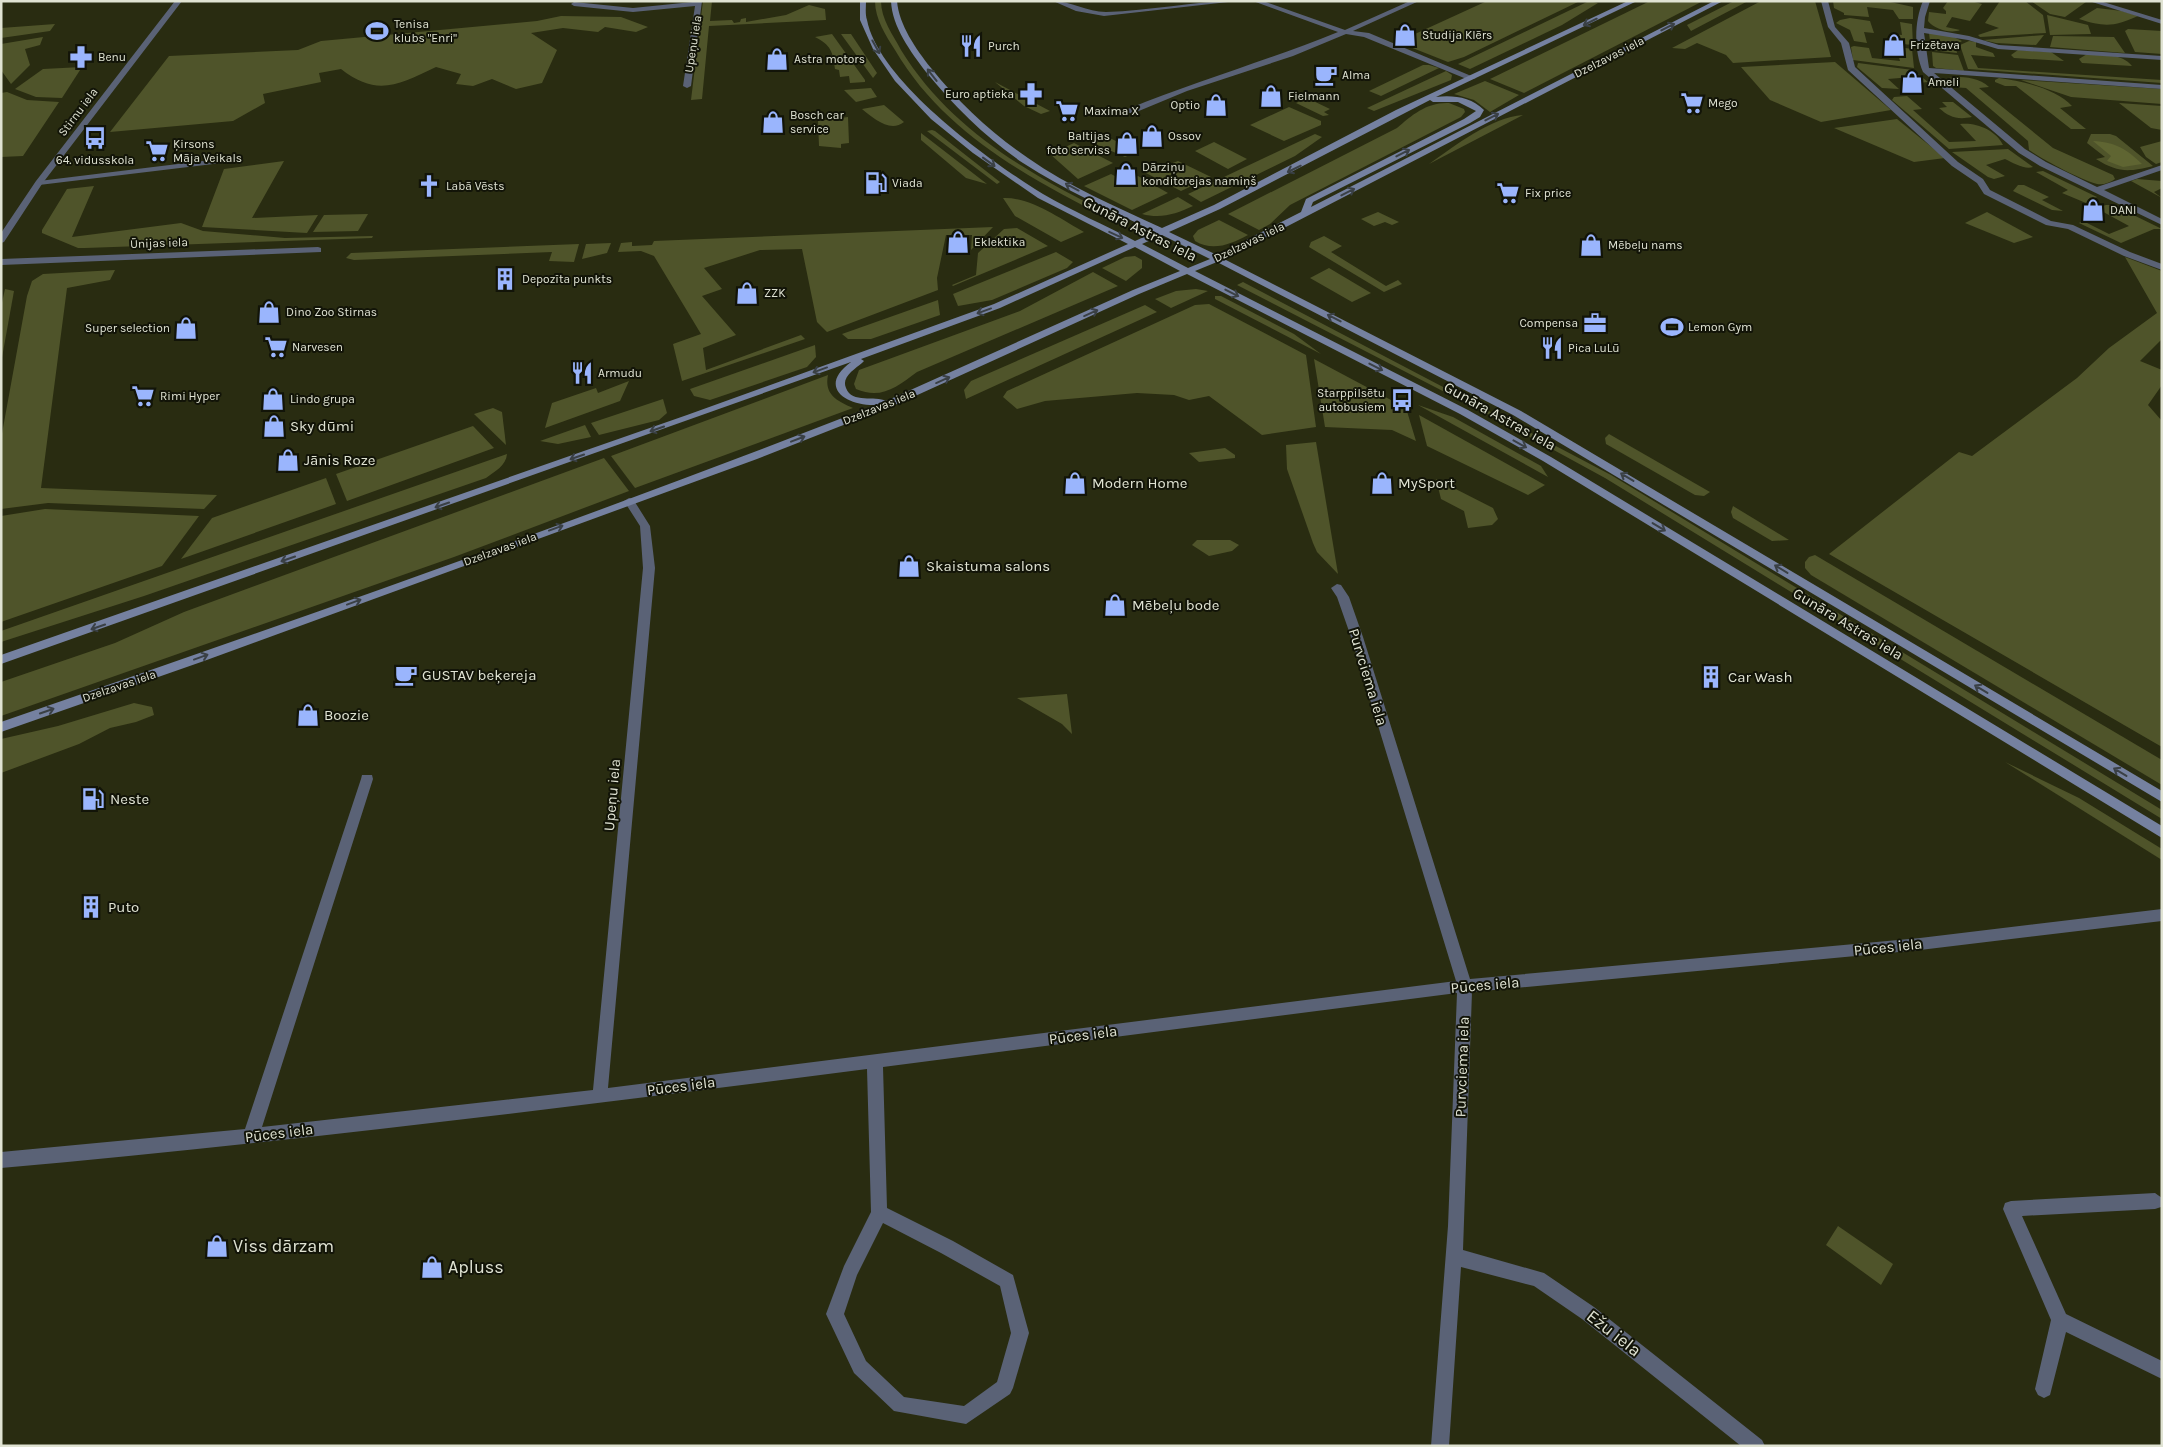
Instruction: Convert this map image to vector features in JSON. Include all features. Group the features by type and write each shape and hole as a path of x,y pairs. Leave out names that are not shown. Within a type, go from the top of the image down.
{"main road":[{"name":"Gunāra Astras iela","path":"863,1 863,20 874,45 907,92 943,126 1000,170 1041,196 1464,412 1547,459 2162,833"},
{"name":"Gunāra Astras iela","path":"894,1 895,14 916,54 944,90 985,130 1026,161 1071,187 1217,259 1525,418 2162,798"},
{"path":"1,660 997,306 1162,232 1303,164 1419,102 1634,1"},
{"name":"Dzelzavas iela","path":"1,727 228,648 753,457 898,400 1217,259 1720,1"},
{"path":"1305,214 1309,201 1467,121 1477,115 1480,110 1467,101 1458,99 1445,98 1419,102"},
{"path":"882,348 846,369 840,381 842,392 847,399 867,404 898,400"}],"street":[{"name":"Stirnu iela","path":"1,240 39,183 179,1"},
{"path":"1056,1 1078,10 1092,13 1234,1"},
{"path":"1137,1 1156,9"},
{"path":"1256,1 1345,32 1366,35 1472,78"},
{"path":"1131,111 1184,89 1290,54 1416,1"},
{"path":"1824,1 1832,27 1845,43 1851,68 1955,164 1980,181 1987,192 2049,223 2070,227 2127,254 2162,267"},
{"path":"1927,1 1922,8 1921,30 1923,60 1926,70 2022,151 2043,164 2162,222"},
{"path":"2092,1 2162,22"},
{"path":"574,4 633,10 699,3"},
{"name":"Upeņu iela","path":"687,86 699,3"},
{"path":"1921,30 1969,38 1983,44 1998,47 2162,58"},
{"path":"1926,70 2162,87"},
{"path":"39,183 235,159"},
{"path":"2097,190 2162,167"},
{"name":"Ūnijas iela","path":"1,262 318,250"},
{"name":"Upeņu iela","path":"600,1096 649,568 645,526 629,501"},
{"name":"Purvciema iela","path":"1337,588 1343,597 1357,637 1465,986 1454,1256 1440,1446"},
{"path":"251,1136 367,779"},
{"name":"Pūces iela","path":"3,1161 251,1136 600,1096 1465,986 1920,944 2162,915"},
{"path":"875,1061 879,1214 850,1272 835,1314 860,1367 900,1405 966,1416 1004,1388 1020,1333 1007,1281 946,1247 879,1214"},
{"path":"2044,1389 2060,1320 2011,1209 2154,1201"},
{"name":"Ežu iela","path":"1454,1256 1538,1279 1588,1313 1756,1446"},
{"path":"2060,1320 2162,1370"}],"green space":[{"path":"703,1 712,1 710,21 732,20 734,23 746,18 746,22 786,15 809,5 825,9 826,20 709,26 702,99 691,100"},
{"path":"875,1 881,1 888,27 921,79 968,127 1023,167 1114,216 1109,219 1018,169 989,150 962,128 937,105 915,79 882,27 875,8"},
{"path":"1487,1 1580,1 1464,57 1448,62 1405,45 1412,43 1404,39"},
{"path":"1589,1 1598,3 1562,25 1470,69 1458,64"},
{"path":"1650,1 1703,1 1524,93 1490,79"},
{"path":"1734,1 1748,1 1691,31 1687,25"},
{"path":"1761,1 1815,1 1831,57 1733,63 1726,55 1697,43 1685,49 1672,48"},
{"path":"1833,1 1886,1 1913,7 1913,19 1899,19 1893,10 1867,7 1869,17 1844,15 1844,13 1834,8"},
{"path":"1948,1 1971,1 1982,4 1970,21 1952,17 1946,27 1960,30 1948,31 1934,26 1928,21 1929,12 1946,14 1943,8"},
{"path":"2000,1 2025,1 2043,15 2046,33 1980,37 1978,35 1999,28 1985,23"},
{"path":"2031,1 2086,2 2065,17 2050,14"},
{"path":"2097,8 2122,11 2138,16 2109,25 2079,19"},
{"path":"2047,15 2088,25 2091,34 2050,35"},
{"path":"561,16 621,17 648,27 636,32 605,27 598,32 563,28 531,33 557,50 542,83 516,89 492,79 473,86 456,84 461,74 436,67 410,79 388,85 366,83 354,78 341,69 319,73 321,82 263,94 265,103 233,121 110,132 169,56 298,50 321,41 537,21"},
{"path":"1850,18 1870,21 1874,33 1864,32 1867,43 1854,41 1850,30 1836,23"},
{"path":"1900,22 1912,24 1913,45 1900,43 1893,38 1892,34 1902,35"},
{"path":"55,24 50,31 1,38 1,28"},
{"path":"2128,29 2162,31 2162,54 2135,52 2125,31"},
{"path":"1929,33 1947,34 1962,41 1955,45 1957,53 1931,50"},
{"path":"832,34 865,82 850,83 849,76 840,77 839,70 835,69 828,46 815,37"},
{"path":"841,34 851,34 877,73 873,78"},
{"path":"2044,35 2036,45 1996,43 1983,40"},
{"path":"2053,36 2114,37 2125,53 2050,47"},
{"path":"43,37 40,45 25,49 30,65 11,84 1,70 1,44"},
{"path":"1969,41 1976,42 1976,47 1993,53 1995,57 1971,55 1978,68 2162,80 2162,83 1968,69 1960,45"},
{"path":"1851,47 1869,48 1872,58 1900,61 1899,47 1912,49 1914,68 1853,60"},
{"path":"2018,50 2051,52 2064,61 2014,58 2011,55"},
{"path":"1932,52 1958,55 1964,71 1936,68 1933,66"},
{"path":"2087,54 2117,57 2132,66 2082,63 2079,59"},
{"path":"1835,62 1891,110 1821,122 1770,100 1741,67"},
{"path":"1858,63 1913,70 1928,82 1919,83 1912,77 1888,79 1899,89 1882,88 1857,67"},
{"path":"1423,65 1439,68 1381,96 1369,91"},
{"path":"82,67 62,98 36,97 15,89 43,69"},
{"path":"1446,71 1452,75 1451,80 1374,111 1367,108"},
{"path":"1964,77 1982,82 1989,87 1979,88 2053,148 2113,175 2115,179 2102,184 2090,182 2035,154 2029,150 2028,141 1966,88 1952,87 1946,83 1949,78"},
{"path":"1999,78 2018,81 2058,95 2072,106 2060,108 2086,129 2071,129 2016,86 2005,86 1995,82"},
{"path":"2021,80 2162,89 2162,104 2071,97"},
{"path":"1485,81 1519,95 1490,112 1474,100 1454,94"},
{"path":"995,82 1050,111 1041,114 1024,106"},
{"path":"871,88 877,97 856,102 844,90"},
{"path":"7,92 27,100 59,102 23,156 1,157 1,93"},
{"path":"1907,96 1922,109 1913,110 1949,142 1976,141 1960,124 1972,124 1991,131 2003,145 1949,149 1892,100 1894,97"},
{"path":"1307,98 1330,109 1324,112 1329,115 1323,116 1296,103"},
{"path":"1942,102 1953,102 1972,117 1958,118 1946,114 1939,108 1947,107"},
{"path":"1441,103 1449,103 1464,109 1465,112 1461,117 1290,205 1270,224 1259,230 1228,214 1397,128 1420,110"},
{"path":"2119,103 2162,106 2162,130 2151,128"},
{"path":"884,105 904,122 899,125 887,125 876,120 862,109"},
{"path":"1289,107 1321,121 1321,125 1284,141 1250,125"},
{"path":"1523,115 1429,164 1474,133 1498,121"},
{"path":"848,117 849,143 841,144 841,148 819,146 818,121"},
{"path":"1897,119 1945,158 1914,162 1834,128"},
{"path":"932,130 1000,182 997,184 927,131"},
{"path":"921,133 987,184 966,178 921,140"},
{"path":"1096,134 1107,139 1110,138 1137,152 1125,157 1084,139"},
{"path":"1315,134 1322,137 1295,156 1201,202 1188,194"},
{"path":"2091,134 2110,134 2116,136 2153,166 2124,170 2104,164 2096,159 2105,157 2087,143"},
{"path":"2093,141 2120,147 2142,164 2123,167 2107,161 2111,156"},
{"path":"2162,141 2162,162 2156,164 2146,157 2140,147"},
{"path":"1214,142 1247,159 1228,169 1195,151"},
{"path":"1074,143 1113,163 1078,179 1050,154"},
{"path":"2008,149 2033,167 2023,167 2005,159 1986,165 2005,176 1994,179 1988,177 1952,152"},
{"path":"284,161 252,218 318,215 307,233 202,227 224,169"},
{"path":"1178,161 1211,177 1181,191 1144,172 1157,165 1162,167"},
{"path":"2043,171 2097,197 2086,203 2062,193 2068,190 2036,172"},
{"path":"1111,174 1126,182 1138,176 1168,193 1132,210 1084,186"},
{"path":"2137,179 2162,181 2162,188 2154,192 2162,198 2131,181"},
{"path":"2018,185 2024,185 2049,197 2042,200 2063,211 2052,210 2013,191"},
{"path":"94,186 72,237 181,223 203,231 285,238 373,236 372,238 78,248 42,233 67,189"},
{"path":"1178,197 1193,206 1168,215 1142,214"},
{"path":"1003,198 1025,201 1035,205 1084,232 1061,242 1015,216"},
{"path":"2113,205 2162,229 2154,229 2121,243 2079,223 2083,221 2109,234 2129,226 2096,208"},
{"path":"1378,212 1399,222 1392,225 1385,222 1374,226 1361,219"},
{"path":"1987,212 2033,237 2014,243 1965,223"},
{"path":"368,214 358,231 313,232 324,215"},
{"path":"1219,220 1248,235 1229,244 1215,246 1208,246 1195,241 1193,236 1198,230"},
{"path":"993,227 971,250 972,235 946,235 937,278 938,290 827,332 817,322 802,249 760,250 704,268 722,289 702,296 736,335 703,348 706,370 801,335 805,339 682,381 673,344 701,334 654,256 641,251 618,252 621,243 632,242 632,246 652,245 654,241"},
{"path":"1017,228 1048,246 952,285 976,275 978,253 1004,229"},
{"path":"1324,236 1342,246 1331,252 1386,286 1398,280 1402,284 1384,292 1309,247 1311,242"},
{"path":"611,243 607,253 582,259 586,244"},
{"path":"579,244 574,262 549,261 552,252 354,260 346,258 351,253"},
{"path":"1056,252 1073,262 1067,268 992,300 958,306 953,294"},
{"path":"1135,256 1142,260 1142,268 1126,281 1102,268 1125,257"},
{"path":"2125,257 2162,271 2162,339 2140,361 2162,370 2162,385 2148,405 2162,421 2162,747 1829,554 1959,452 1972,456 2077,378 2109,348 2157,313"},
{"path":"1329,268 1371,293 1352,302 1310,278"},
{"path":"115,270 110,280 67,288 41,488 217,495 204,509 48,503 1,509 1,439 27,296 32,281 43,274"},
{"path":"1093,272 1118,286 917,372 896,387 873,393 856,389 854,384 859,370 1020,311"},
{"path":"1243,282 1611,475 2162,810 2162,819 1605,478 1499,420 1237,285"},
{"path":"5,289 14,291 1,363 1,307"},
{"path":"1196,289 1208,291 1171,308 1155,299 1176,291"},
{"path":"1215,296 1221,296 1294,334 1321,354 1215,299"},
{"path":"938,300 940,315 871,339 848,339 842,334"},
{"path":"1209,304 1306,355 1316,427 1262,435 1209,396 1189,400 1174,395 1137,393 1045,401 1017,409 1003,397 1007,391 1195,305"},
{"path":"1145,305 1157,312 966,399 964,390 971,381"},
{"path":"815,345 816,357 807,367 710,400 694,396 690,389"},
{"path":"1314,359 1406,408 1416,441 1392,430 1325,427"},
{"path":"828,375 828,388 833,396 853,408 635,488 611,456"},
{"path":"629,381 620,401 545,428 552,403 596,388 598,393"},
{"path":"663,399 667,413 659,420 599,435 591,423"},
{"path":"1418,405 1453,417 1541,466 1548,477"},
{"path":"493,408 502,412 506,445 474,414"},
{"path":"1419,415 1545,485 1528,495 1427,446"},
{"path":"585,425 591,437 558,444 540,441"},
{"path":"473,426 494,448 347,501 336,474"},
{"path":"1609,434 1710,492 1704,496 1695,495 1606,444 1605,438"},
{"path":"1316,442 1338,574 1317,552 1287,469 1286,445"},
{"path":"1225,448 1235,455 1235,458 1199,462 1189,453"},
{"path":"507,454 505,462 486,478 144,596 1,642 1,631"},
{"path":"604,458 629,491 454,557 1,716 1,682 115,643 184,612"},
{"path":"326,478 336,504 181,559 212,518"},
{"path":"1436,479 1493,508 1498,519 1492,525 1468,528 1464,511 1441,499"},
{"path":"1733,506 1789,540 1772,541 1733,518 1731,512"},
{"path":"45,509 199,516 162,566 1,622 1,516"},
{"path":"1197,540 1230,540 1239,545 1232,551 1209,556 1192,545"},
{"path":"1815,555 2162,760 2162,785 1811,575 1805,568 1805,562 1809,557"},
{"path":"1067,694 1072,734 1062,724 1017,698"},
{"path":"134,703 152,707 154,715 136,722 110,728 79,744 1,773 1,739 58,726"},
{"path":"2005,762 2079,798 2162,849 2162,860"},
{"path":"1838,1226 1893,1264 1881,1285 1826,1245"}],"place":[{"name":"Tenisa klubs \"Enri\"","path":"377,31"},
{"name":"Studija Klērs","path":"1405,35"},
{"name":"Frizētava","path":"1894,45"},
{"name":"Purch","path":"971,46"},
{"name":"Benu","path":"81,57"},
{"name":"Astra motors","path":"777,59"},
{"name":"Alma","path":"1326,75"},
{"name":"Ameli","path":"1912,82"},
{"name":"Euro aptieka","path":"1031,94"},
{"name":"Fielmann","path":"1271,96"},
{"name":"Mego","path":"1692,103"},
{"name":"Optio","path":"1216,105"},
{"name":"Maxima X","path":"1067,111"},
{"name":"Bosch car service","path":"773,122"},
{"name":"Ossov","path":"1152,136"},
{"name":"64. vidusskola","path":"95,138"},
{"name":"Baltijas foto serviss","path":"1127,143"},
{"name":"Ķirsons Māja Veikals","path":"157,151"},
{"name":"Dārziņu konditorejas namiņš","path":"1126,174"},
{"name":"Viada","path":"876,183"},
{"name":"Labā Vēsts","path":"429,186"},
{"name":"Fix price","path":"1508,193"},
{"name":"DANI","path":"2093,210"},
{"name":"Eklektika","path":"958,242"},
{"name":"Mēbeļu nams","path":"1591,245"},
{"name":"Depozīta punkts","path":"505,279"},
{"name":"ZZK","path":"747,293"},
{"name":"Dino Zoo Stirnas","path":"269,312"},
{"name":"Compensa","path":"1595,323"},
{"name":"Lemon Gym","path":"1672,327"},
{"name":"Super selection","path":"186,328"},
{"name":"Narvesen","path":"276,347"},
{"name":"Pica LuLū","path":"1552,348"},
{"name":"Armudu","path":"582,373"},
{"name":"Rimi Hyper","path":"143,396"},
{"name":"Lindo grupa","path":"273,399"},
{"name":"Starppilsētu autobusiem","path":"1402,400"},
{"name":"Sky dūmi","path":"274,426"},
{"name":"Jānis Roze","path":"288,460"},
{"name":"Modern Home","path":"1075,483"},
{"name":"MySport","path":"1382,483"},
{"name":"Skaistuma salons","path":"909,566"},
{"name":"Mēbeļu bode","path":"1115,605"},
{"name":"GUSTAV beķereja","path":"406,675"},
{"name":"Car Wash","path":"1711,677"},
{"name":"Boozie","path":"308,715"},
{"name":"Neste","path":"93,799"},
{"name":"Puto","path":"91,907"},
{"name":"Viss dārzam","path":"217,1246"},
{"name":"Apluss","path":"432,1267"}]}
